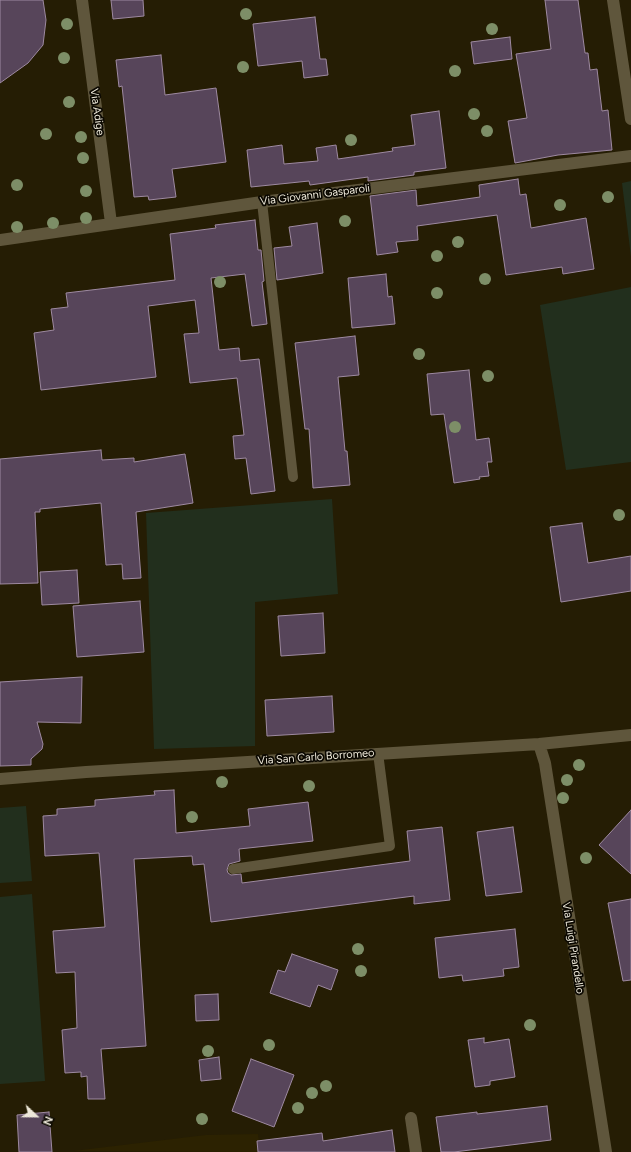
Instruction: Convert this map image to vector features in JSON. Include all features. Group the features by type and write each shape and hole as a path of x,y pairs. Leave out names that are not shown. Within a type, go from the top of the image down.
{"street":[{"name":"Via Adige","path":"82,0 111,223"},
{"path":"613,0 631,119"},
{"name":"Via Giovanni Gasparoli","path":"0,240 262,202 631,156"},
{"name":"Via San Carlo Borromeo","path":"0,779 378,753 539,744 631,735"},
{"name":"Via Luigi Pirandello","path":"539,744 545,763 606,1152"},
{"path":"411,1118 416,1152"}],"lane":[{"path":"262,202 293,477"},
{"path":"233,870 390,846 378,753"}],"shaded area":[{"path":"258,1134 260,1152 73,1151 206,1135"}],"green space":[{"path":"631,181 631,257 622,183"},
{"path":"631,287 631,462 566,470 540,305"},
{"path":"332,499 338,594 255,602 255,746 154,749 146,513"},
{"path":"26,806 32,881 0,883 0,808"},
{"path":"32,894 45,1081 0,1084 0,897"}],"building":[{"path":"0,0 43,0 46,20 43,45 28,63 0,83"},
{"path":"111,0 143,0 144,16 113,19"},
{"path":"545,0 578,0 585,53 588,53 590,70 597,69 602,111 608,110 612,150 558,155 515,163 508,121 527,118 516,54 551,49"},
{"path":"315,17 320,59 326,59 328,75 304,78 302,61 258,66 253,24"},
{"path":"510,37 512,59 474,64 471,42"},
{"path":"161,55 165,95 216,88 226,162 172,169 176,197 149,200 148,196 134,197 122,86 119,87 116,60"},
{"path":"439,111 446,168 414,172 414,175 368,181 368,177 310,185 309,181 251,187 247,150 282,145 284,164 318,161 316,148 336,145 338,159 393,151 392,148 415,145 411,115"},
{"path":"518,179 520,195 526,194 531,228 586,218 594,269 563,274 562,267 506,275 497,215 417,226 418,240 396,242 398,252 377,255 370,196 416,190 417,206 480,197 479,185"},
{"path":"255,220 258,250 261,250 264,281 262,282 267,324 252,326 245,274 211,278 219,350 239,348 240,361 259,359 275,491 251,494 246,458 235,459 233,436 244,435 237,378 190,383 184,334 199,333 195,300 148,306 156,377 41,390 34,333 54,330 51,309 68,307 66,293 175,280 170,234 216,228 215,225"},
{"path":"317,223 323,273 277,280 274,248 292,246 289,227"},
{"path":"386,274 388,297 392,296 395,324 352,328 348,278"},
{"path":"355,336 359,375 338,377 345,451 347,451 350,485 313,488 309,429 305,429 295,343"},
{"path":"469,370 476,440 489,438 492,462 487,462 489,476 454,483 444,414 431,415 427,374"},
{"path":"101,450 102,460 134,458 134,462 185,454 193,503 136,512 141,578 123,579 122,564 106,565 101,503 40,509 40,512 35,512 38,583 0,584 0,459"},
{"path":"582,523 588,563 631,556 631,591 561,602 550,527"},
{"path":"77,570 79,603 42,605 40,572"},
{"path":"140,601 144,652 77,657 73,606"},
{"path":"323,613 325,653 281,656 278,616"},
{"path":"82,677 81,723 37,722 43,744 42,749 31,759 31,765 0,766 0,682"},
{"path":"332,696 334,732 267,736 265,700"},
{"path":"174,790 176,833 250,826 248,809 308,802 313,841 239,849 240,861 229,864 227,870 231,875 241,874 242,883 410,861 407,831 442,827 450,900 414,904 414,896 211,922 204,864 193,865 192,856 134,859 146,1046 101,1049 105,1099 88,1099 87,1076 81,1077 81,1072 65,1073 62,1030 77,1028 75,972 56,973 53,931 105,927 99,853 45,856 43,816 57,815 57,809 95,806 95,800 155,795 154,791"},
{"path":"631,810 631,874 599,845"},
{"path":"513,827 522,892 486,896 477,832"},
{"path":"631,899 631,980 623,981 608,903"},
{"path":"515,929 519,967 503,969 504,976 463,981 462,975 439,978 435,938"},
{"path":"292,954 338,970 331,990 318,985 310,1007 270,993 278,970 285,972"},
{"path":"218,994 219,1020 196,1021 195,995"},
{"path":"484,1038 484,1043 509,1039 515,1077 490,1081 490,1085 475,1087 468,1040"},
{"path":"219,1057 221,1079 201,1081 199,1060"},
{"path":"251,1059 294,1075 274,1127 232,1111"},
{"path":"547,1106 551,1140 454,1152 441,1152 436,1117"},
{"path":"49,1112 52,1152 19,1152 17,1115"},
{"path":"392,1130 395,1152 258,1152 257,1141 322,1133 323,1141"}]}
